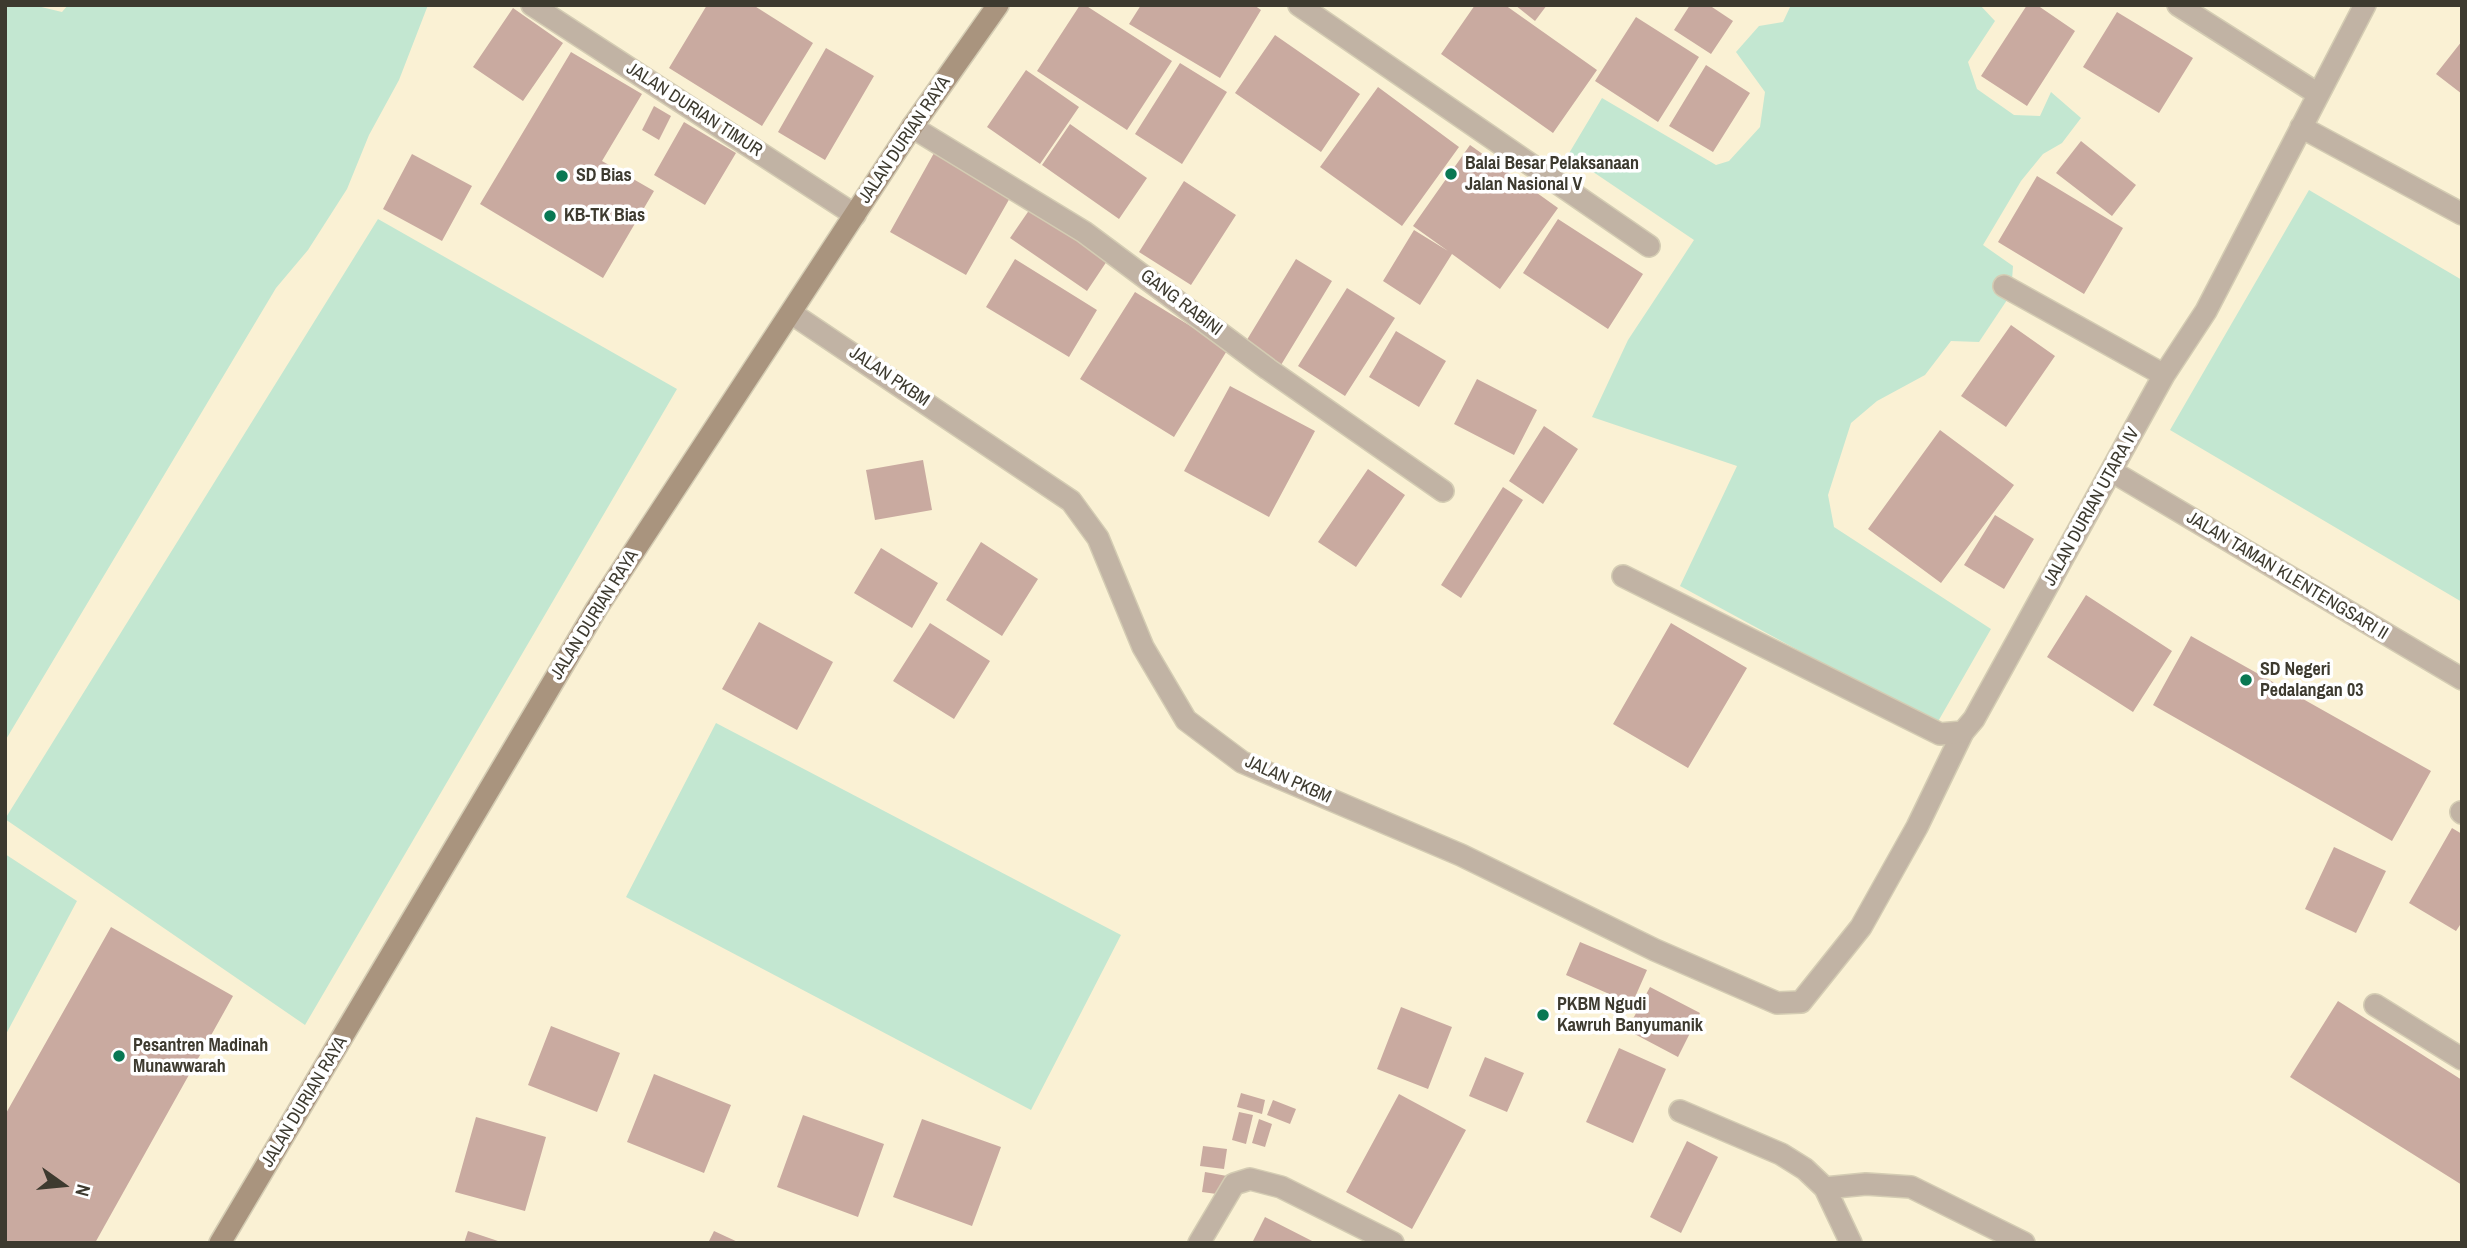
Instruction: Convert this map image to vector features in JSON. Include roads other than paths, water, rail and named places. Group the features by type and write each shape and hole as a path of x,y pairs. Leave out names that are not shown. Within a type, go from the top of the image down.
{"main road":[{"name":"JALAN DURIAN RAYA","path":"220,1243 597,608 912,127 998,5"}],"street":[{"name":"JALAN DURIAN TIMUR","path":"532,5 855,215"},
{"path":"1299,5 1649,246"},
{"path":"2178,5 2319,94"},
{"name":"JALAN DURIAN UTARA IV","path":"1777,1003 1801,1002 1861,927 1917,827 1963,732 1974,719 2113,472 2164,375 2206,311 2365,5"},
{"name":"GANG RABINI","path":"912,127 1084,232 1231,342 1443,491"},
{"path":"2301,127 2462,214"},
{"path":"2004,286 2164,375"},
{"name":"JALAN PKBM","path":"791,313 1071,501 1098,538 1143,647 1186,720 1242,762 1461,855 1655,950 1777,1003"},
{"name":"JALAN TAMAN KLENTENGSARI II","path":"2113,472 2462,679"},
{"path":"1623,576 1940,734 1963,732"},
{"path":"2375,1005 2462,1059"},
{"path":"1681,1111 1782,1154 1805,1169 1825,1188 1851,1243"},
{"path":"1199,1243 1234,1184 1250,1179 1281,1187 1393,1243"},
{"path":"1825,1188 1866,1184 1911,1187 2024,1243"}],"place":[{"name":"Balai Besar Pelaksanaan Jalan Nasional V","path":"1451,174"},
{"name":"SD Bias","path":"562,176"},
{"name":"KB-TK Bias","path":"550,216"},
{"name":"SD Negeri Pedalangan 03","path":"2246,680"},
{"name":"PKBM Ngudi Kawruh Banyumanik","path":"1543,1015"},
{"name":"Pesantren Madinah Munawwarah","path":"119,1056"}]}
